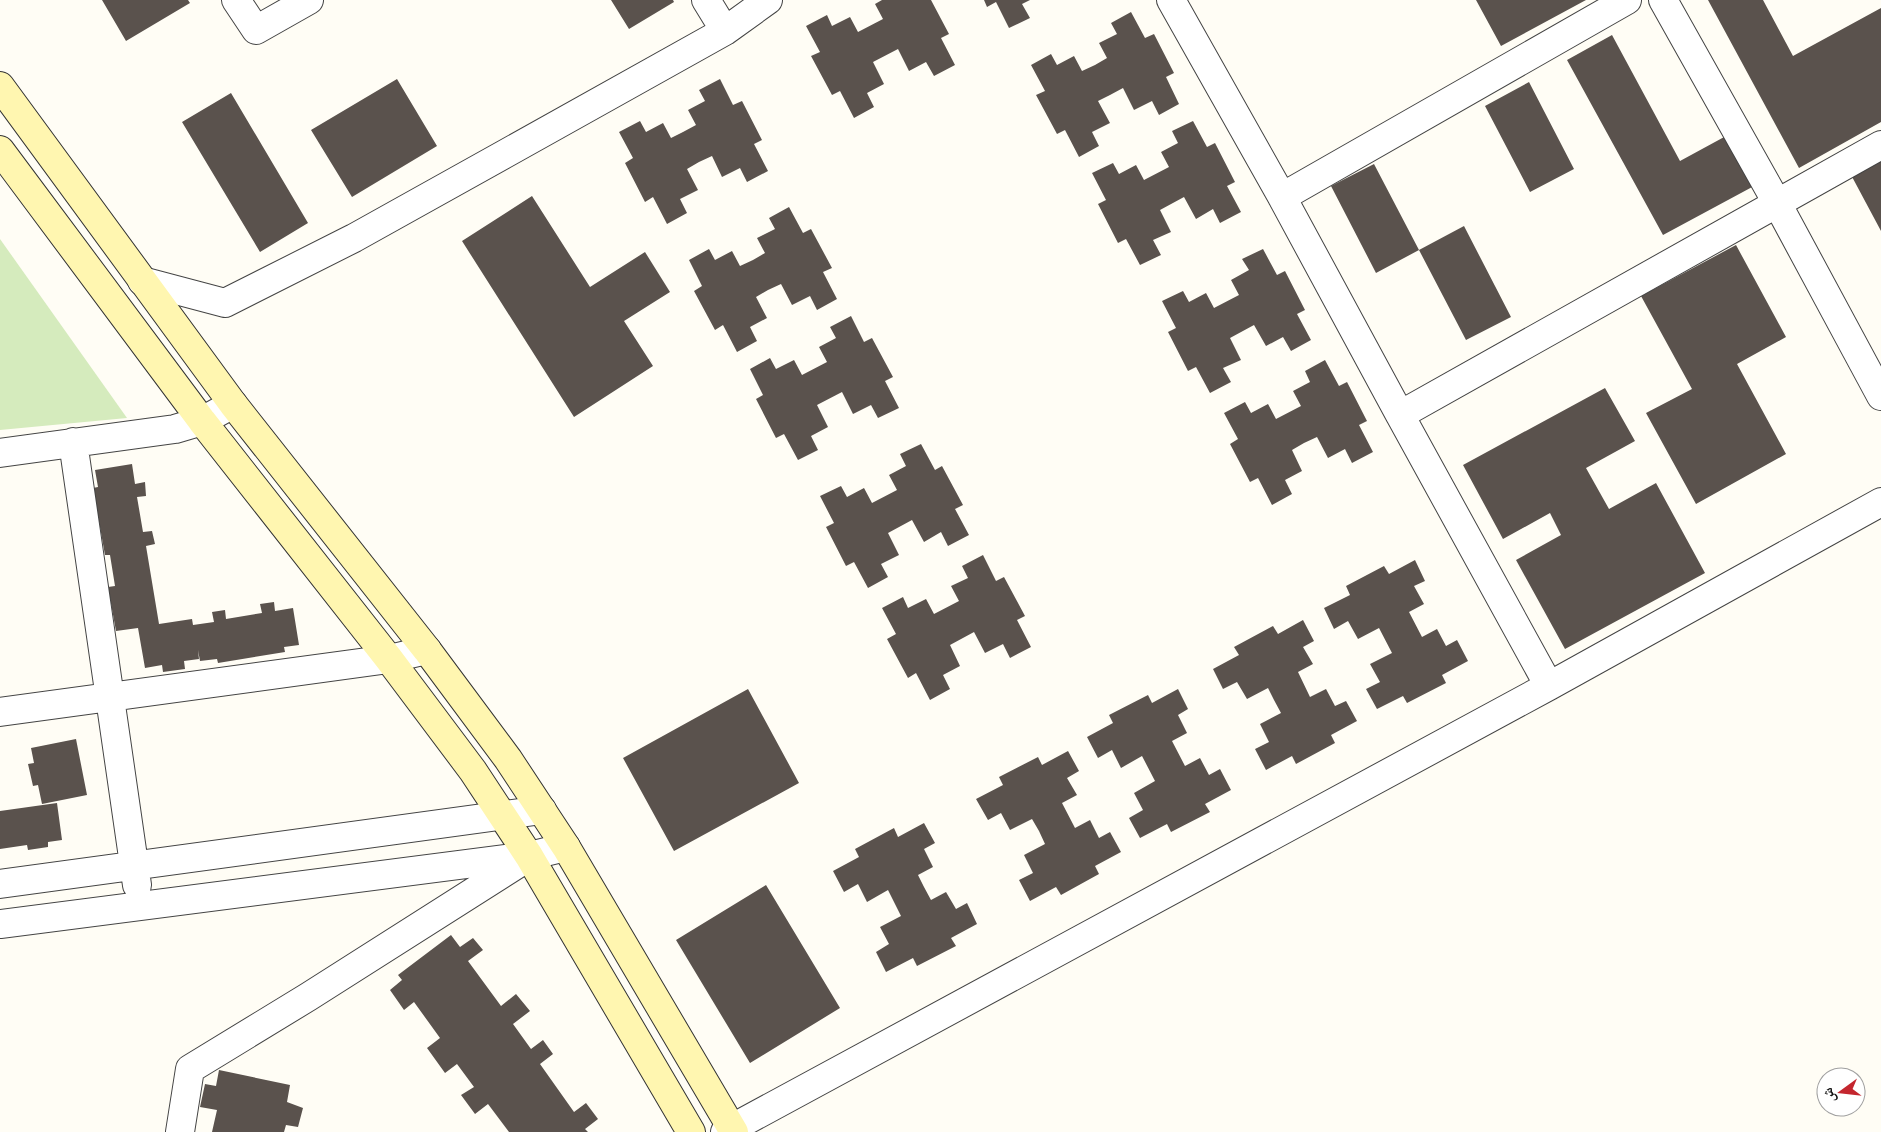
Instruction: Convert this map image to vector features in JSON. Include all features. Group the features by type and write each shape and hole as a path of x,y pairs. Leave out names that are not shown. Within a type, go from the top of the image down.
{"street":[{"path":"236,0 256,30 309,0"},
{"path":"706,0 724,31"},
{"path":"142,281 225,303 363,234 724,31 768,0"},
{"path":"1171,0 1282,197 1549,686"},
{"path":"1282,197 1627,0"},
{"path":"1663,0 1777,203 1881,396"},
{"path":"0,86 233,404 427,650 508,759 566,847 731,1131 1549,686 1881,502"},
{"path":"1400,415 1881,145"},
{"path":"0,150 202,421 389,659 473,771 530,856 691,1132"},
{"path":"0,453 175,429 202,421 233,404"},
{"path":"73,442 140,906"},
{"path":"0,708 0,712 110,698 389,659 427,650"},
{"path":"0,884 542,810"},
{"path":"0,924 530,856 566,847"},
{"path":"180,1132 190,1069 308,997 530,856"}],"green space":[{"path":"0,239 127,418 0,430"}],"building":[{"path":"102,0 188,0 190,3 126,41"},
{"path":"611,0 673,0 674,2 629,29"},
{"path":"882,0 931,0 949,34 941,38 955,65 934,76 926,62 909,71 898,49 873,62 884,84 867,93 874,107 854,118 840,91 832,95 811,56 820,52 806,26 827,15 832,26 850,17 858,32 883,19 875,4"},
{"path":"984,0 1030,0 1022,4 1030,18 1009,28 996,2 987,7"},
{"path":"1476,0 1586,0 1501,46"},
{"path":"1708,0 1763,0 1793,56 1881,8 1881,122 1799,168"},
{"path":"1131,12 1145,38 1154,34 1174,73 1166,77 1179,104 1159,115 1152,101 1134,110 1123,88 1098,101 1110,123 1092,132 1099,146 1079,157 1065,130 1057,134 1036,95 1045,91 1031,65 1051,54 1057,65 1074,56 1082,71 1095,65 1107,58 1099,43 1117,34 1111,23"},
{"path":"1612,35 1680,161 1726,136 1754,186 1663,235 1567,60"},
{"path":"397,79 437,146 352,197 311,130"},
{"path":"720,79 733,105 742,101 762,140 754,144 768,171 747,182 740,168 722,177 712,156 699,162 687,169 698,190 680,199 687,213 667,224 653,197 645,202 625,163 633,158 619,132 640,121 646,132 663,123 671,138 683,132 696,125 688,110 705,101 699,90"},
{"path":"1529,82 1574,169 1530,192 1485,106"},
{"path":"231,93 308,223 260,252 182,122"},
{"path":"1193,121 1207,147 1215,143 1235,182 1227,186 1241,212 1220,223 1213,209 1196,219 1184,197 1160,210 1171,232 1153,240 1161,255 1140,265 1126,239 1118,243 1098,204 1106,200 1092,173 1113,163 1119,174 1136,165 1144,180 1169,167 1161,152 1178,143 1172,131"},
{"path":"1881,156 1881,231 1850,173"},
{"path":"1374,164 1419,250 1376,273 1331,186"},
{"path":"532,196 590,287 645,252 670,292 624,321 653,366 574,417 462,241"},
{"path":"789,207 803,233 811,229 832,268 823,272 837,299 817,310 810,296 792,305 781,284 768,290 756,297 767,318 750,327 757,341 737,352 723,325 715,330 694,291 702,286 689,260 709,249 715,260 732,251 740,266 753,260 765,253 757,238 775,229 769,218"},
{"path":"1464,226 1511,317 1466,340 1419,250"},
{"path":"1736,245 1786,337 1737,364 1786,454 1696,504 1646,413 1692,389 1641,296"},
{"path":"1263,249 1277,275 1285,271 1305,310 1297,314 1311,340 1291,351 1283,337 1266,346 1254,325 1230,338 1241,360 1223,368 1231,382 1210,393 1196,367 1188,371 1168,332 1176,328 1162,301 1183,291 1189,302 1206,293 1214,308 1239,295 1231,280 1249,270 1242,259"},
{"path":"851,316 864,342 872,338 893,377 885,381 899,408 878,418 871,405 853,414 842,392 817,405 828,427 811,436 818,450 798,460 784,434 776,438 756,399 763,395 750,369 770,358 776,369 794,360 802,375 827,362 819,347 836,338 830,327"},
{"path":"1325,360 1339,386 1347,382 1367,421 1359,425 1373,452 1352,463 1345,449 1328,458 1317,437 1304,443 1292,450 1302,471 1285,480 1292,494 1272,505 1258,478 1250,482 1230,444 1238,439 1224,413 1245,402 1251,413 1268,404 1276,419 1301,406 1293,391 1310,382 1305,371"},
{"path":"1605,388 1635,441 1586,468 1609,509 1656,483 1705,573 1565,649 1516,560 1561,535 1550,513 1503,539 1463,465"},
{"path":"921,444 935,470 942,466 963,505 955,509 969,535 948,546 941,532 924,542 912,520 888,533 899,555 881,564 888,577 868,588 854,562 846,566 826,527 834,523 820,496 841,486 847,497 864,488 872,503 897,490 889,475 906,466 900,454"},
{"path":"132,464 135,484 145,482 146,496 137,497 143,532 152,531 155,544 146,546 159,624 192,619 193,625 214,622 212,612 225,610 226,619 262,613 260,604 274,602 275,611 293,608 299,645 284,647 285,652 218,663 217,659 200,661 198,650 199,659 184,661 185,669 163,672 162,665 145,668 138,628 116,631 108,587 115,586 110,555 105,555 93,488 98,487 95,470"},
{"path":"983,555 996,581 1004,577 1025,616 1017,620 1031,647 1010,658 1003,644 985,653 974,632 950,645 960,666 943,675 950,689 930,700 916,673 908,678 887,639 896,634 882,608 903,597 908,608 926,599 934,614 959,601 951,586 968,578 962,566"},
{"path":"1415,560 1425,581 1414,586 1424,604 1409,612 1422,637 1437,629 1446,646 1457,640 1468,661 1442,675 1446,683 1407,703 1403,696 1377,709 1366,689 1380,682 1370,664 1392,653 1379,628 1358,639 1348,621 1334,629 1324,608 1350,595 1346,586 1384,566 1389,574"},
{"path":"1303,620 1314,641 1303,647 1313,664 1298,672 1310,697 1326,689 1335,706 1346,701 1357,721 1331,735 1335,743 1296,764 1292,756 1266,770 1255,749 1269,742 1260,724 1281,713 1268,688 1247,699 1237,682 1223,689 1213,669 1239,655 1234,647 1273,626 1278,634"},
{"path":"748,689 799,783 674,851 623,758"},
{"path":"1178,689 1188,709 1178,715 1187,733 1172,741 1185,766 1200,758 1209,775 1220,769 1231,790 1205,804 1210,812 1171,832 1167,824 1140,838 1129,818 1143,810 1134,793 1155,781 1142,756 1121,768 1112,750 1098,758 1087,737 1113,723 1109,715 1148,695 1152,703"},
{"path":"76,739 87,795 42,804 38,785 33,786 28,764 34,763 31,748"},
{"path":"1068,751 1079,771 1067,778 1077,795 1062,803 1075,828 1090,820 1099,838 1110,832 1121,852 1095,866 1099,874 1061,895 1056,887 1030,901 1019,880 1033,873 1024,855 1045,844 1039,831 1032,819 1010,830 1001,813 988,820 976,799 1003,785 999,777 1038,757 1042,765"},
{"path":"57,803 62,840 48,842 48,847 28,850 27,845 0,849 0,811"},
{"path":"924,823 935,843 924,849 933,867 918,875 924,887 931,900 946,892 956,909 967,903 977,924 951,938 956,946 917,966 913,958 886,972 876,952 889,944 880,927 901,916 888,890 867,902 858,884 844,892 833,871 859,857 855,849 894,828 898,837"},
{"path":"766,885 840,1008 750,1063 676,940"},
{"path":"451,935 460,947 473,938 483,950 468,961 501,1006 516,994 530,1011 513,1024 531,1049 543,1040 553,1054 540,1064 574,1112 586,1103 598,1119 585,1129 588,1132 509,1132 488,1104 475,1114 461,1095 474,1087 457,1064 445,1073 427,1048 440,1038 414,1002 404,1010 390,990 402,980 398,975"},
{"path":"219,1070 290,1085 287,1102 303,1108 298,1127 286,1125 284,1132 212,1132 217,1110 200,1107 205,1084 216,1086"}]}
